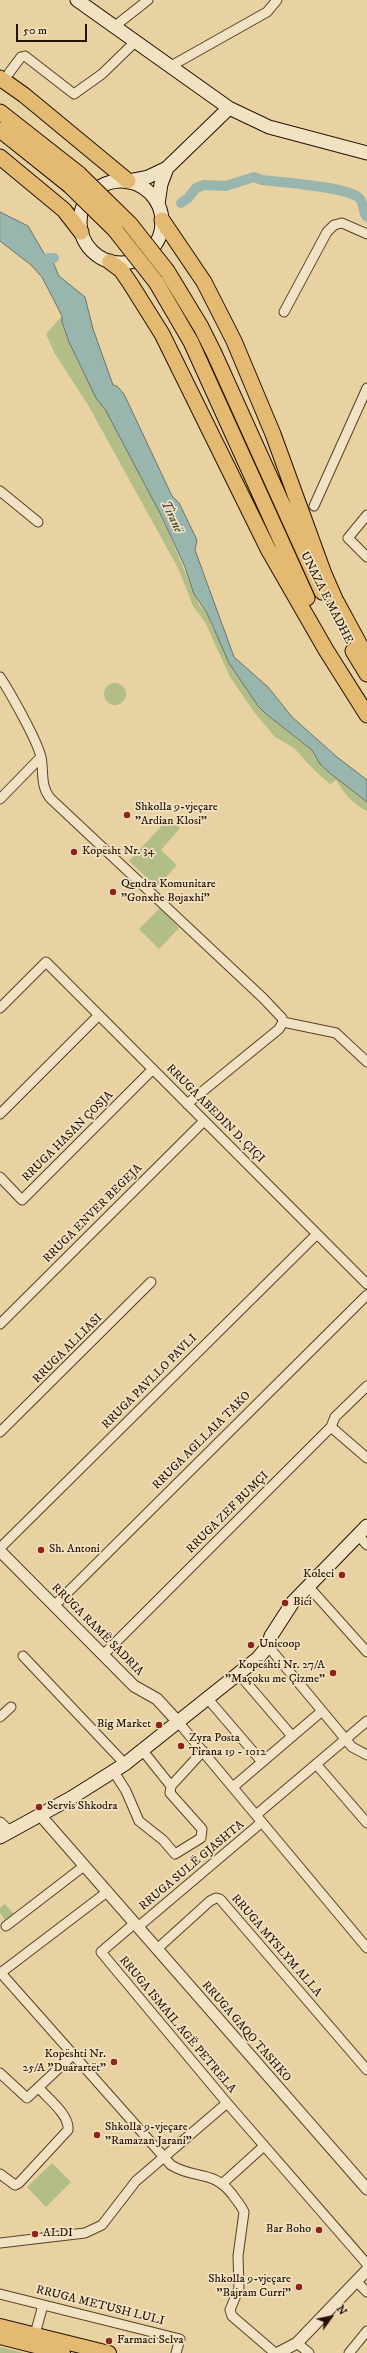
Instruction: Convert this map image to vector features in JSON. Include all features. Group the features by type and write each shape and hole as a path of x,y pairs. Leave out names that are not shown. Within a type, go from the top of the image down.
{"highway":[{"path":"4,76 128,181"},
{"name":"UNAZA E MADHE","path":"0,112 79,174 130,224 167,271 198,321 214,353 298,543 337,622 367,674"},
{"path":"0,130 69,185 124,240 156,282 191,342 300,585 331,643 367,702"},
{"path":"0,157 64,210 81,232"},
{"path":"162,220 204,282 234,341 272,434 324,574 335,599 367,658"},
{"path":"110,262 121,270 162,334 268,549 341,675 367,715"}],"main road":[{"path":"77,0 229,108 276,129 367,153"},
{"path":"167,168 161,184 158,204 162,220 158,240 145,255 130,262 110,262 91,250 81,232 81,211 91,193 108,182 128,181 148,177 167,168 229,108"},
{"path":"128,181 147,190 158,204"},
{"path":"3,1831 40,1815 114,1772 179,1723 258,1658 268,1646 283,1617 308,1586 362,1530"},
{"path":"0,2326 109,2353"},
{"path":"0,2337 63,2353"}],"street":[{"path":"115,26 148,0"},
{"path":"171,66 267,12 277,0"},
{"path":"4,76 21,57 25,56 74,94 102,74 136,41"},
{"path":"284,312 314,254 330,228 342,223 367,234"},
{"path":"314,506 367,388"},
{"path":"0,492 38,522"},
{"path":"367,515 348,538 367,557"},
{"path":"0,677 41,757 41,778 50,798 280,1013 283,1022"},
{"path":"0,799 41,757"},
{"name":"RRUGA ABEDIN D. ÇIÇI","path":"0,1008 46,962 367,1284"},
{"path":"0,1114 99,1015"},
{"path":"283,1022 336,1032 367,1062"},
{"path":"187,1104 278,1029 283,1022"},
{"name":"RRUGA HASAN ÇOSJA","path":"0,1177 22,1200 153,1069"},
{"name":"RRUGA ENVER BEGEJA","path":"0,1324 204,1121"},
{"name":"RRUGA PAVLLO PAVLI","path":"0,1550 317,1234"},
{"name":"RRUGA ALLIASI","path":"0,1432 151,1282"},
{"name":"RRUGA AGLLAIA TAKO","path":"54,1606 367,1295"},
{"name":"RRUGA ZEF BUMÇI","path":"103,1655 331,1427 335,1418 367,1386"},
{"path":"331,1427 367,1458"},
{"path":"362,1530 367,1545"},
{"name":"RRUGA RAMË SADRIA","path":"0,1550 134,1686 157,1699 179,1723"},
{"path":"308,1586 367,1652"},
{"path":"268,1646 346,1739 358,1752 367,1755"},
{"path":"23,1656 125,1764"},
{"path":"238,1673 292,1736"},
{"path":"208,1699 262,1762"},
{"path":"0,1717 11,1707"},
{"path":"233,1787 322,1711"},
{"path":"259,1819 316,1764 367,1721"},
{"name":"RRUGA SULË GJASHTA","path":"179,1723 367,1948"},
{"path":"143,1751 171,1786"},
{"path":"114,1772 139,1821 163,1840 176,1854 201,1838 203,1834 202,1829 170,1793 171,1786 203,1751"},
{"path":"316,1764 367,1823"},
{"name":"RRUGA GAQO TASHKO","path":"40,1815 367,2189"},
{"name":"RRUGA SULË GJASHTA","path":"136,1925 259,1819"},
{"path":"6,1926 84,1866"},
{"path":"107,1892 1,1972 164,2157 178,2169 217,2179 223,2183 242,2206 244,2212 238,2256 238,2288 230,2310 232,2316 277,2353 297,2343 367,2270"},
{"name":"RRUGA MYSLYM ALLA","path":"157,1949 210,1901 216,1898 224,1903 367,2070"},
{"name":"RRUGA ISMAIL AGË PETRELA","path":"136,1925 101,1952 227,2103 367,2264"},
{"path":"0,2072 25,2097 29,2096 74,2054"},
{"path":"0,2174 11,2184 15,2185 19,2183 68,2130 69,2125 65,2117 38,2088"},
{"path":"0,2243 85,2233 97,2229 108,2218 136,2181 227,2103"},
{"path":"223,2183 264,2146"},
{"path":"357,2282 367,2292"},
{"name":"RRUGA METUSH LULI","path":"0,2294 180,2338 176,2353"},
{"path":"35,2334 43,2305"},
{"path":"349,2353 367,2331"},
{"path":"297,2343 309,2353"}],"green space":[{"path":"62,316 63,324 73,350 162,517 199,605 207,613 212,627 266,714 312,750 320,764 367,802 367,811 349,798 336,780 330,784 314,770 294,748 275,737 254,712 230,677 205,622 193,606 178,568 88,405 55,354 46,334"},
{"path":"115,683 123,686 126,694 123,702 115,705 107,702 104,694 107,686"},
{"path":"169,818 180,828 161,850 177,865 157,887 129,861"},
{"path":"160,908 179,928 159,949 139,929"},
{"path":"5,1904 14,1914 6,1921 0,1913 0,1908"},
{"path":"52,2163 71,2182 46,2207 27,2187"},
{"path":"0,2347 24,2353 0,2353"}],"water":[{"name":"Tiranë","path":"0,212 28,226 45,255 53,262 59,276 85,297 93,329 113,385 117,386 124,394 172,496 179,503 197,540 195,550 234,657 268,687 292,717 337,757 367,780 367,802 331,774 320,764 312,750 258,706 229,663 207,613 194,594 185,567 162,517 106,411 96,398 69,342 62,322 62,316 42,277 31,265 0,241"}],"waterway":[{"path":"181,203 188,198 196,188 204,185 226,186 254,177 262,180 328,188 353,194 361,200 364,213 367,217"},
{"path":"37,259 54,258"}],"place":[{"name":"Shkolla 9-vjeçare \"Ardian Klosi\"","path":"127,815"},
{"name":"Kopësht Nr. 34","path":"74,852"},
{"name":"Qendra Komunitare \"Gonxhe Bojaxhi\"","path":"113,892"},
{"name":"Sh. Antoni","path":"41,1550"},
{"name":"Koleci","path":"342,1575"},
{"name":"Bici","path":"285,1603"},
{"name":"Unicoop","path":"251,1645"},
{"name":"Kopështi Nr. 27/A \"Maçoku me Çizme\"","path":"333,1673"},
{"name":"Big Market","path":"159,1725"},
{"name":"Zyra Posta Tirana 19 - 1012","path":"181,1746"},
{"name":"Servis Shkodra","path":"39,1807"},
{"name":"Kopështi Nr. 25/A \"Duarartët\"","path":"114,2062"},
{"name":"Shkolla 9-vjeçare \"Ramazan Jarani\"","path":"97,2135"},
{"name":"Bar Boho","path":"319,2230"},
{"name":"ALDI","path":"35,2234"},
{"name":"Shkolla 9-vjeçare \"Bajram Curri\"","path":"299,2287"},
{"name":"Farmaci Selva","path":"109,2341"}]}
